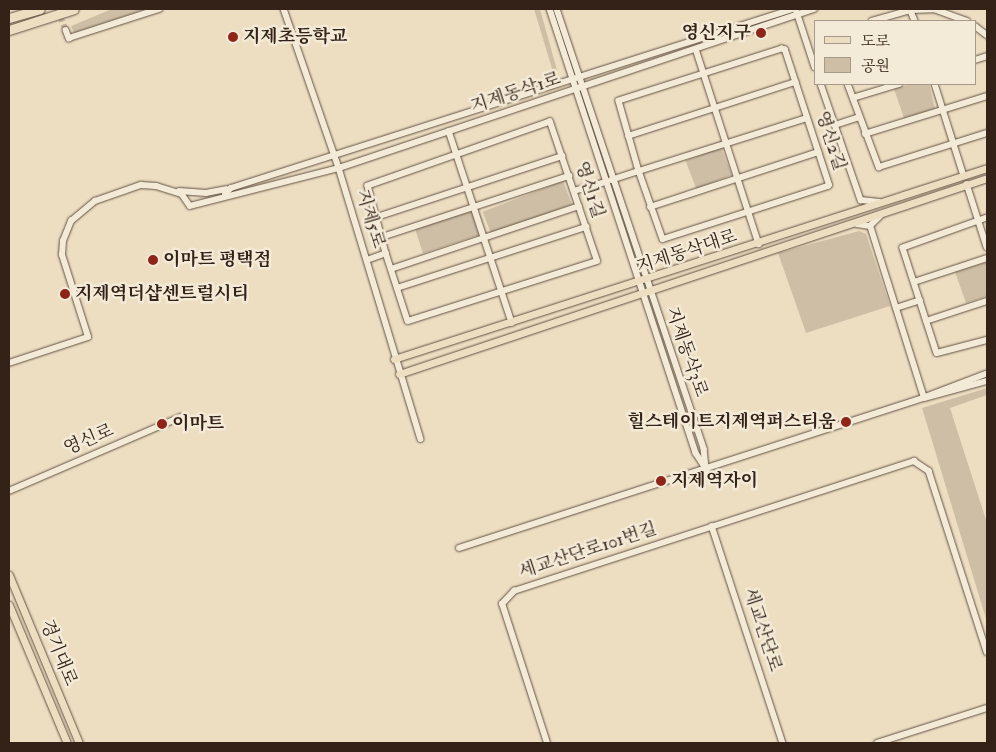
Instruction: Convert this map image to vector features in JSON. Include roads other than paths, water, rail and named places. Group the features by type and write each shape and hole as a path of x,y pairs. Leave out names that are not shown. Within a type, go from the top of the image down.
{"highway":[{"path":"9,18 40,9"},
{"path":"9,30 74,9"}],"main road":[{"name":"지제동삭대로","path":"394,359 642,283 850,212 987,168"},
{"name":"지제동삭대로","path":"399,374 645,291 880,216 987,178"},
{"name":"경기대로","path":"9,575 79,743"},
{"name":"경기대로","path":"9,605 67,743"}],"street":[{"path":"66,30 68,38 159,9"},
{"name":"지제5로","path":"284,9 339,168 394,359 421,439"},
{"name":"지제동삭3로","path":"550,9 605,182 645,291 696,453 706,470"},
{"name":"지제동삭3로","path":"557,9 612,180 642,283"},
{"name":"지제동삭1로","path":"225,194 231,188 335,158 572,80 796,11 814,9"},
{"path":"875,20 911,9 934,9 964,20"},
{"path":"796,11 814,64"},
{"name":"지제동삭1로","path":"174,190 190,206 225,194 339,168 696,49 796,11"},
{"path":"976,27 987,35"},
{"name":"영신2길","path":"783,48 795,82 828,186 663,239 650,207 619,101 783,48"},
{"path":"696,49 702,74 759,244"},
{"path":"628,136 795,82"},
{"path":"821,85 861,200"},
{"path":"848,85 865,134 879,167 987,133"},
{"path":"853,98 896,85"},
{"path":"934,85 964,176"},
{"path":"865,134 987,96"},
{"path":"835,125 859,117"},
{"path":"612,180 807,118"},
{"name":"영신1길","path":"550,122 597,261 408,321 390,269 368,186 457,154 550,122"},
{"path":"449,131 512,323"},
{"path":"650,207 818,152"},
{"path":"377,217 562,156"},
{"path":"382,237 569,176"},
{"path":"574,192 605,182"},
{"path":"967,184 987,247"},
{"path":"9,363 88,337 62,255 71,221 95,201 140,186 206,193 231,188"},
{"path":"861,200 881,202"},
{"path":"850,212 861,200"},
{"path":"390,269 579,206"},
{"path":"870,226 880,216"},
{"path":"987,218 904,245 926,321 941,354 987,340"},
{"path":"856,224 870,226"},
{"path":"870,226 924,398"},
{"path":"397,288 586,227"},
{"path":"367,260 386,253"},
{"path":"914,282 987,258"},
{"path":"896,308 920,300"},
{"path":"926,321 987,301"},
{"path":"924,398 987,374"},
{"path":"459,548 706,470 924,398 987,380"},
{"name":"영신로","path":"9,491 182,417"},
{"path":"712,526 914,461 929,471 987,652"},
{"name":"세교산단로101번길","path":"546,743 502,604 514,591 712,526"},
{"name":"세교산단로","path":"712,526 783,743"},
{"path":"877,743 987,708"}],"tunnel":[{"path":"57,9 66,30"}],"place":[{"name":"영신지구","path":"761,33"},
{"name":"지제초등학교","path":"233,37"},
{"name":"이마트 평택점","path":"153,260"},
{"name":"지제역더샵센트럴시티","path":"65,294"},
{"name":"힐스테이트지제역퍼스티움","path":"846,422"},
{"name":"이마트","path":"162,424"},
{"name":"지제역자이","path":"661,481"}]}
